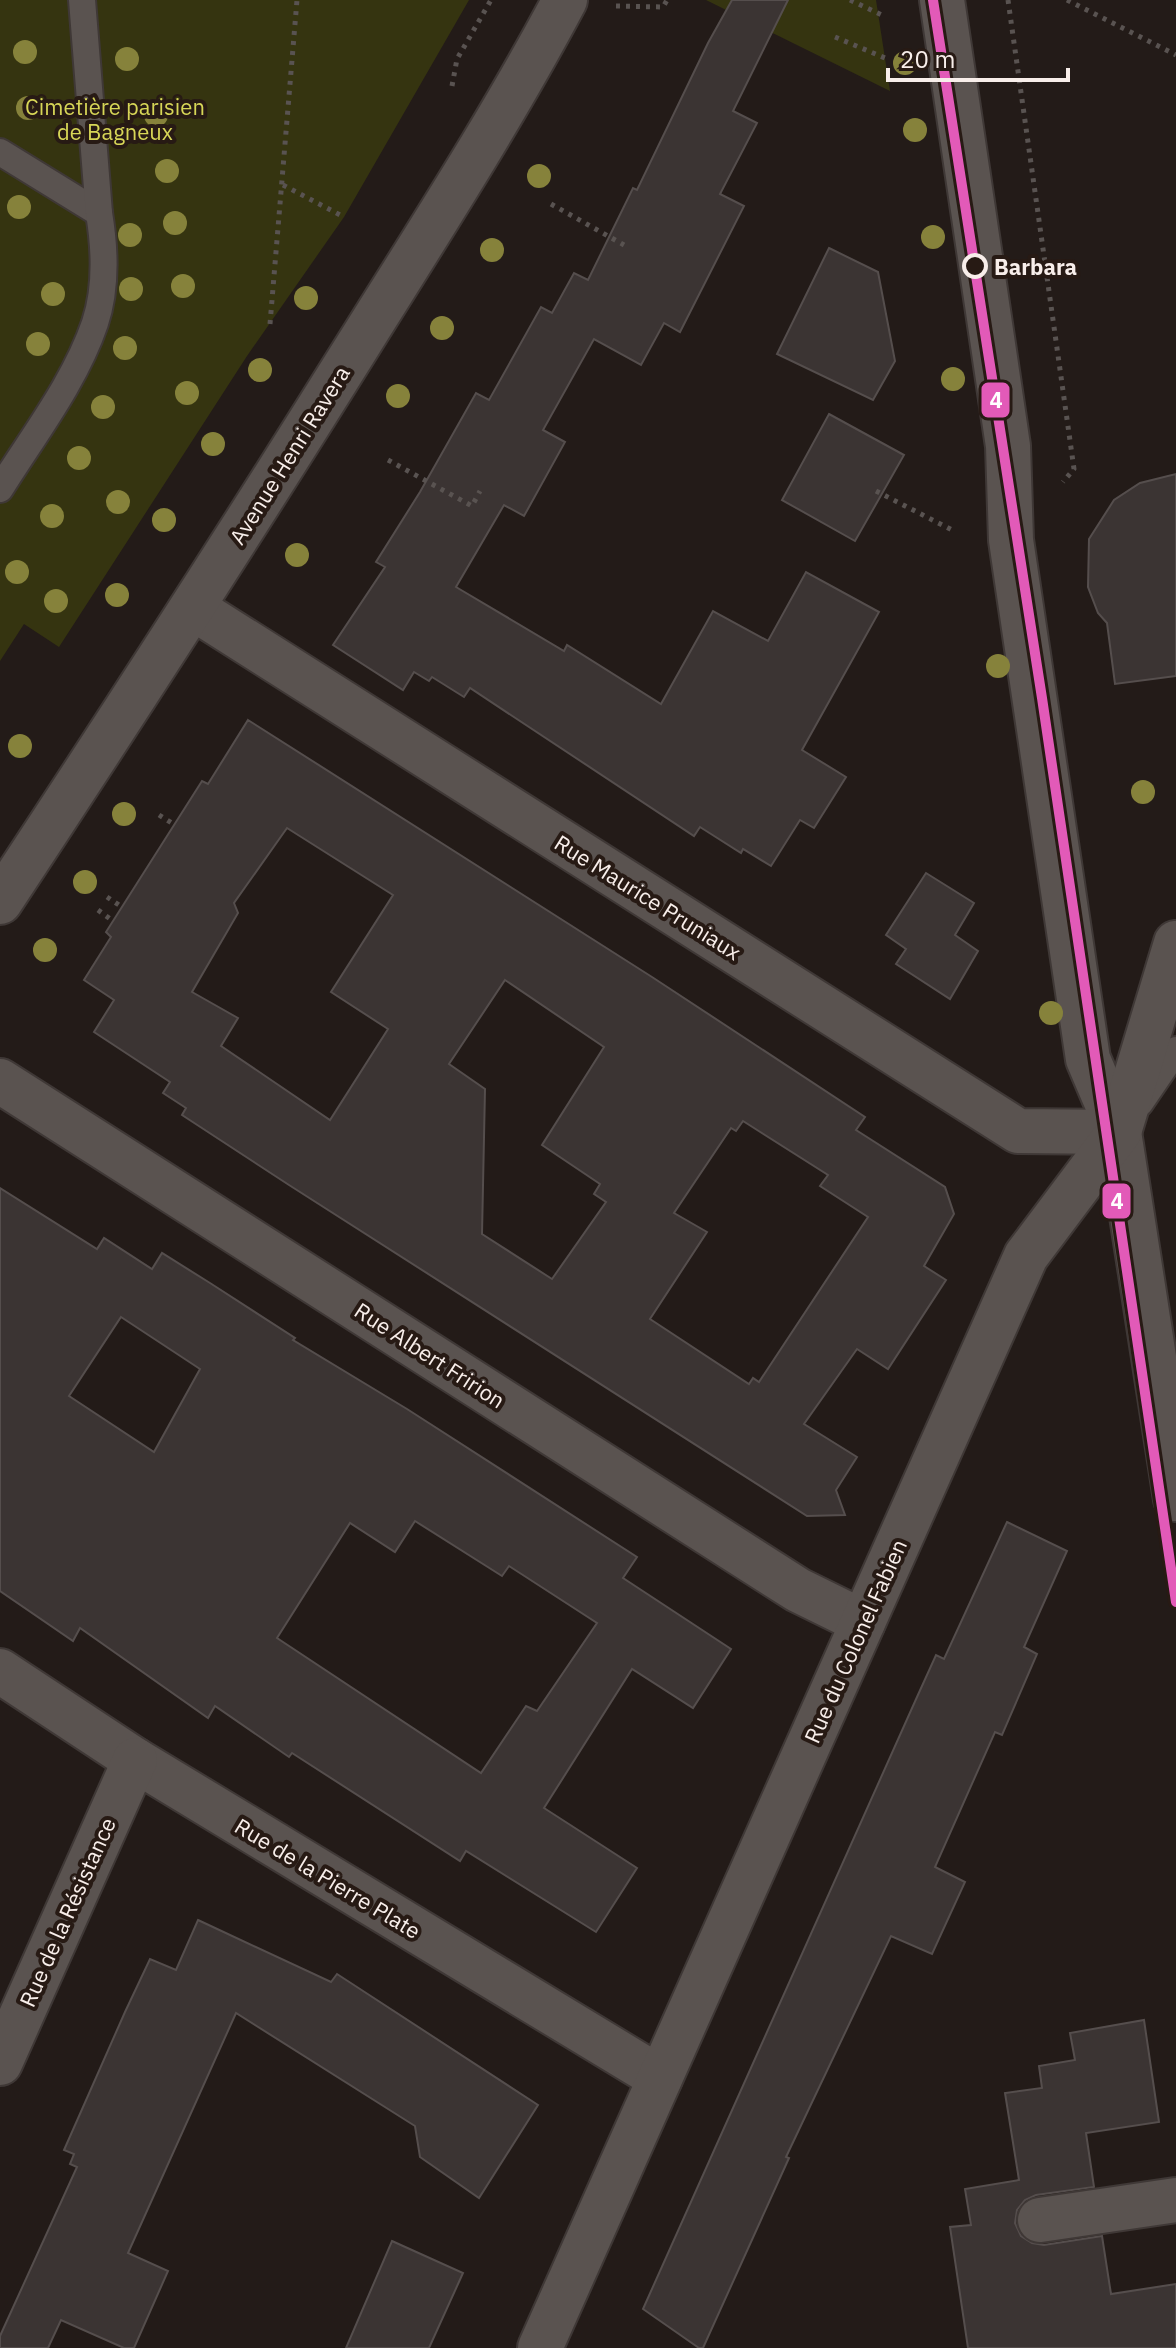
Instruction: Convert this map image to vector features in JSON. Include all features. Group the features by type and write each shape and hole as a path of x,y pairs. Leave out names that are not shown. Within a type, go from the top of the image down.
{"street":[{"name":"Avenue Henri Ravera","path":"0,902 193,608 420,246 539,50 565,0"},
{"path":"942,0 1008,446 1011,540 1088,1059 1119,1132 1176,1499"},
{"name":"Rue Maurice Pruniaux","path":"193,608 1018,1131 1119,1132"},
{"name":"Rue du Colonel Fabien","path":"540,2348 1026,1256 1119,1132 1176,943"},
{"name":"Rue Albert Fririon","path":"0,1081 798,1590 863,1622"},
{"name":"Rue de la Pierre Plate","path":"0,1671 135,1760 660,2078"},
{"name":"Rue de la Résistance","path":"0,2063 135,1760"},
{"path":"1040,2220 1176,2200"}],"lane":[{"path":"0,489 70,376 95,323 104,267 82,0"},
{"path":"0,152 99,213"},
{"path":"1119,1132 1176,1050"}],"path":[{"path":"270,324 297,0"},
{"path":"450,99 457,59 491,0"},
{"path":"850,0 886,17"},
{"path":"1067,0 1176,55"},
{"path":"835,37 885,58"},
{"path":"283,185 344,217"},
{"path":"551,204 624,245"},
{"path":"388,460 472,506 480,491"},
{"path":"876,491 956,532"},
{"path":"159,815 175,825"},
{"path":"107,897 122,907"},
{"path":"98,910 113,921"}],"green space":[{"name":"Cimetière parisien de Bagneux","path":"0,0 469,0 344,217 247,356 59,647 24,624 0,661"},
{"path":"706,0 876,0 890,91"}],"building":[{"path":"732,0 788,0 733,111 757,123 720,194 744,206 680,332 664,323 641,365 594,339 543,430 565,442 524,516 504,505 456,587 564,651 567,645 661,704 713,611 768,641 806,572 879,612 802,750 846,777 814,828 800,820 771,866 743,849 741,853 700,827 694,836 470,688 464,697 432,677 429,681 414,672 403,690 333,645 385,567 376,562 476,393 489,400 541,307 552,313 574,273 588,280 633,188 637,190"},
{"path":"829,248 878,272 895,361 873,400 777,354"},
{"path":"829,414 904,455 855,541 782,500"},
{"path":"1176,474 1176,676 1115,684 1107,623 1098,613 1088,587 1089,539 1114,500 1140,483"},
{"path":"248,720 652,977 865,1117 856,1130 945,1187 954,1214 924,1266 946,1280 888,1369 857,1349 804,1424 857,1457 836,1490 845,1515 807,1516 289,1185 182,1115 186,1108 163,1093 170,1082 94,1032 114,1000 84,980 111,937 106,932 202,781 208,784","holes":["287,828 393,895 331,992 388,1029 330,1120 221,1046 238,1018 192,992 238,913 234,903","505,980 604,1047 542,1145 600,1184 594,1194 606,1202 552,1279 482,1234 485,1089 449,1064","743,1121 828,1175 820,1186 868,1217 759,1382 753,1378 749,1384 650,1319 707,1232 674,1213 731,1128 736,1131"]},
{"path":"926,873 974,903 955,935 978,951 950,999 896,964 906,949 886,935"},
{"path":"0,1188 97,1249 104,1238 152,1269 162,1253 210,1283 295,1338 293,1340 407,1409 637,1557 623,1578 731,1649 693,1708 632,1669 544,1808 637,1868 596,1932 466,1851 460,1861 292,1753 289,1757 215,1706 208,1718 80,1628 73,1641 0,1591","holes":["121,1317 200,1369 154,1452 69,1396","415,1521 502,1576 509,1566 597,1623 537,1711 526,1706 481,1773 277,1638 350,1523 395,1552"]},
{"path":"1007,1522 1067,1551 1024,1647 1037,1654 1002,1735 995,1732 935,1867 965,1882 932,1954 891,1936 786,2157 789,2158 703,2348 699,2348 643,2309 936,1655 944,1659"},
{"path":"198,1920 331,1982 337,1974 538,2105 479,2198 420,2157 415,2126 236,2013 128,2253 168,2271 134,2348 124,2348 61,2320 48,2348 0,2348 0,2336 77,2167 70,2164 74,2154 64,2150 125,2012 150,1959 176,1970"},
{"path":"1144,2020 1159,2122 1086,2133 1094,2187 1036,2195 1025,2200 1017,2210 1015,2223 1021,2236 1032,2243 1044,2245 1102,2236 1111,2294 1176,2284 1176,2348 968,2348 950,2227 971,2225 965,2189 1019,2180 1005,2093 1042,2088 1039,2066 1075,2060 1070,2033"},
{"path":"392,2241 463,2273 429,2348 346,2348"}],"transit line":[{"name":"4","path":"933,0 1042,698 1176,1602"}],"place":[{"name":"Barbara","path":"975,266"}]}
